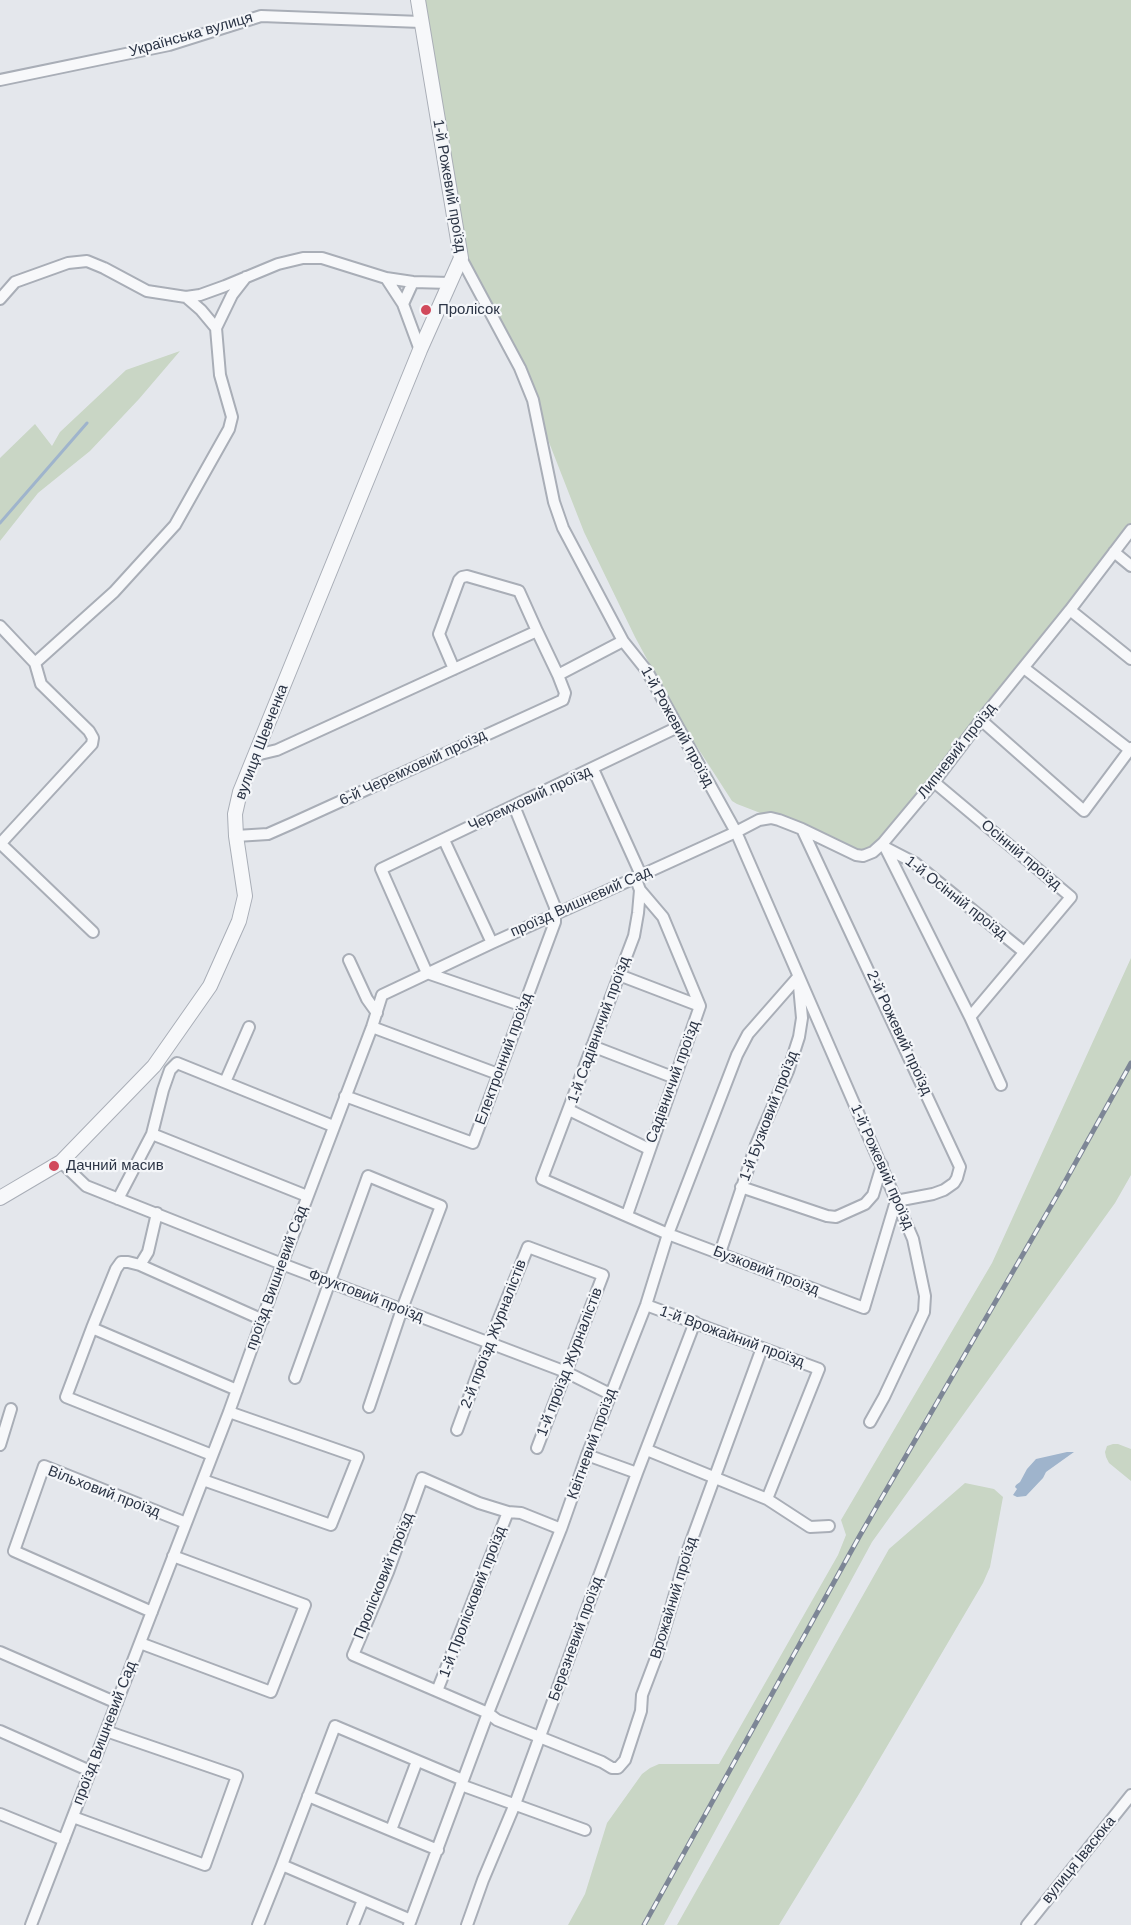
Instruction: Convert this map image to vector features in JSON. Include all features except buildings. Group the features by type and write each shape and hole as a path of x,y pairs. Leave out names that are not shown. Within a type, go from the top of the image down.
{"street":[{"name":"1-й Рожевий проїзд","path":"418,0 461,258 520,368 532,400 558,516 623,641 648,671 736,832 882,1165 916,1249 925,1304 918,1326 870,1422"},
{"name":"Українська вулиця","path":"0,81 169,45 261,16 421,22"},
{"path":"0,299 15,282 68,263 87,261 147,291 186,297 200,295 278,264 311,258 332,261 386,278 413,282 450,283"},
{"name":"вулиця Шевченка","path":"0,1198 61,1162 154,1066 210,986 239,921 245,896 236,836 235,814 240,792 420,350 461,258"},
{"path":"35,663 114,592 175,525 229,429 232,417 220,375 216,328 232,295 246,278"},
{"path":"386,278 403,304 420,350"},
{"path":"403,304 413,282"},
{"path":"186,297 216,328"},
{"name":"Липневий проїзд","path":"736,832 755,821 766,818 779,820 802,829 859,856 870,854 885,846 1131,530"},
{"path":"1114,552 1131,566"},
{"name":"6-й Черемховий проїзд","path":"236,836 268,834 293,824 563,700 565,693 519,591 467,576 459,580 439,634 454,669"},
{"path":"1071,610 1131,659"},
{"path":"0,626 35,663 40,684 89,731 93,738 92,744 0,843 93,932"},
{"path":"256,755 277,750 537,631"},
{"path":"558,675 623,641"},
{"path":"981,720 1084,811 1130,749 1024,668"},
{"name":"Черемховий проїзд","path":"427,973 381,869 678,727"},
{"name":"1-й Садівничий проїзд","path":"542,1179 634,936 638,913 638,876 593,769"},
{"name":"Осінній проїзд","path":"934,782 1071,897 970,1017"},
{"path":"514,806 555,907 555,913"},
{"name":"2-й Рожевий проїзд","path":"802,829 960,1167 954,1183 944,1190 896,1201"},
{"name":"проїзд Вишневий Сад","path":"31,1925 229,1412 382,995 555,913 736,832"},
{"path":"444,840 492,943"},
{"path":"885,846 970,1017 1001,1085"},
{"name":"1-й Осінній проїзд","path":"885,846 915,863 1024,952"},
{"name":"Садівничий проїзд","path":"627,1215 700,1006 663,917 639,890"},
{"name":"Електронний проїзд","path":"345,1095 473,1143 555,922 555,913"},
{"path":"350,960 367,999 377,1013"},
{"path":"427,973 523,1006"},
{"path":"619,975 700,1006"},
{"name":"1-й Бузковий проїзд","path":"720,1253 756,1145 788,1071 799,1037 802,1018 798,977"},
{"name":"Квітневий проїзд","path":"410,1923 488,1713 646,1305 668,1234 737,1055 748,1034 798,977"},
{"path":"225,1082 249,1027"},
{"path":"372,1027 498,1074"},
{"path":"592,1046 675,1078"},
{"path":"118,1199 153,1134 166,1080 170,1070 177,1063 333,1126"},
{"path":"569,1110 649,1149"},
{"path":"153,1134 307,1196"},
{"name":"Фруктовий проїзд","path":"61,1162 86,1186 282,1264 567,1372 610,1394"},
{"path":"741,1188 836,1217 866,1204 873,1196 882,1165"},
{"path":"295,1378 368,1176 441,1206 402,1309 369,1407"},
{"name":"Бузковий проїзд","path":"542,1179 668,1234 864,1308 896,1201"},
{"path":"140,1265 148,1252 157,1213"},
{"name":"2-й проїзд Журналістів","path":"457,1430 528,1247 603,1275"},
{"path":"212,1455 66,1397 92,1328 121,1262 140,1265 263,1320"},
{"name":"1-й проїзд Журналістів","path":"537,1448 603,1275"},
{"name":"1-й Врожайний проїзд","path":"646,1305 819,1369 767,1499"},
{"name":"Березневий проїзд","path":"467,1925 515,1804 695,1323"},
{"path":"92,1328 237,1390"},
{"name":"Врожайний проїзд","path":"540,1737 612,1768 618,1768 625,1760 641,1711 642,1695 656,1658 688,1550 762,1348"},
{"path":"0,1445 11,1409"},
{"path":"203,1480 331,1525 358,1457 229,1412"},
{"path":"647,1450 767,1499 810,1527 829,1526"},
{"path":"587,1455 637,1473"},
{"name":"Вільховий проїзд","path":"152,1612 14,1551 44,1466 186,1523"},
{"name":"Пролісковий проїзд","path":"540,1737 496,1720 488,1713 353,1655 388,1572 422,1478 478,1503 508,1512 521,1513 561,1529"},
{"name":"1-й Пролісковий проїзд","path":"437,1691 508,1512"},
{"path":"140,1643 271,1692 305,1605 173,1556"},
{"path":"0,1652 117,1702"},
{"path":"258,1925 335,1726 462,1783 585,1830"},
{"path":"0,1731 90,1771"},
{"path":"73,1817 205,1865 237,1776 106,1731"},
{"path":"391,1830 417,1761"},
{"name":"вулиця Івасюка","path":"1027,1925 1131,1795"},
{"path":"308,1796 438,1850"},
{"path":"0,1814 64,1840"},
{"path":"282,1865 410,1923"},
{"path":"353,1925 363,1900"}],"green space":[{"path":"425,0 1131,0 1131,530 883,843 863,856 732,801 681,722 635,637 584,532 520,368 467,260"},
{"path":"180,351 90,451 38,493 0,541 0,458 35,424 52,446 60,432 126,370"},
{"path":"1131,958 1131,1175 1115,1203 872,1542 664,1925 568,1925 585,1894 607,1823 642,1774 659,1764 719,1764 838,1555 846,1535 841,1520 992,1263"},
{"path":"1113,1444 1131,1449 1131,1481 1109,1463 1106,1457 1107,1446"},
{"path":"965,1483 994,1489 1003,1497 990,1567 983,1583 859,1794 779,1925 677,1925 889,1549"}],"water":[{"path":"1074,1452 1046,1472 1026,1496 1013,1495 1017,1489 1016,1485 1036,1459"}],"waterway":[{"path":"0,523 87,423"}],"railway":[{"path":"644,1925 859,1537 1062,1187 1131,1063"}],"place":[{"name":"Пролісок","path":"426,310"},
{"name":"Дачний масив","path":"54,1166"}]}
